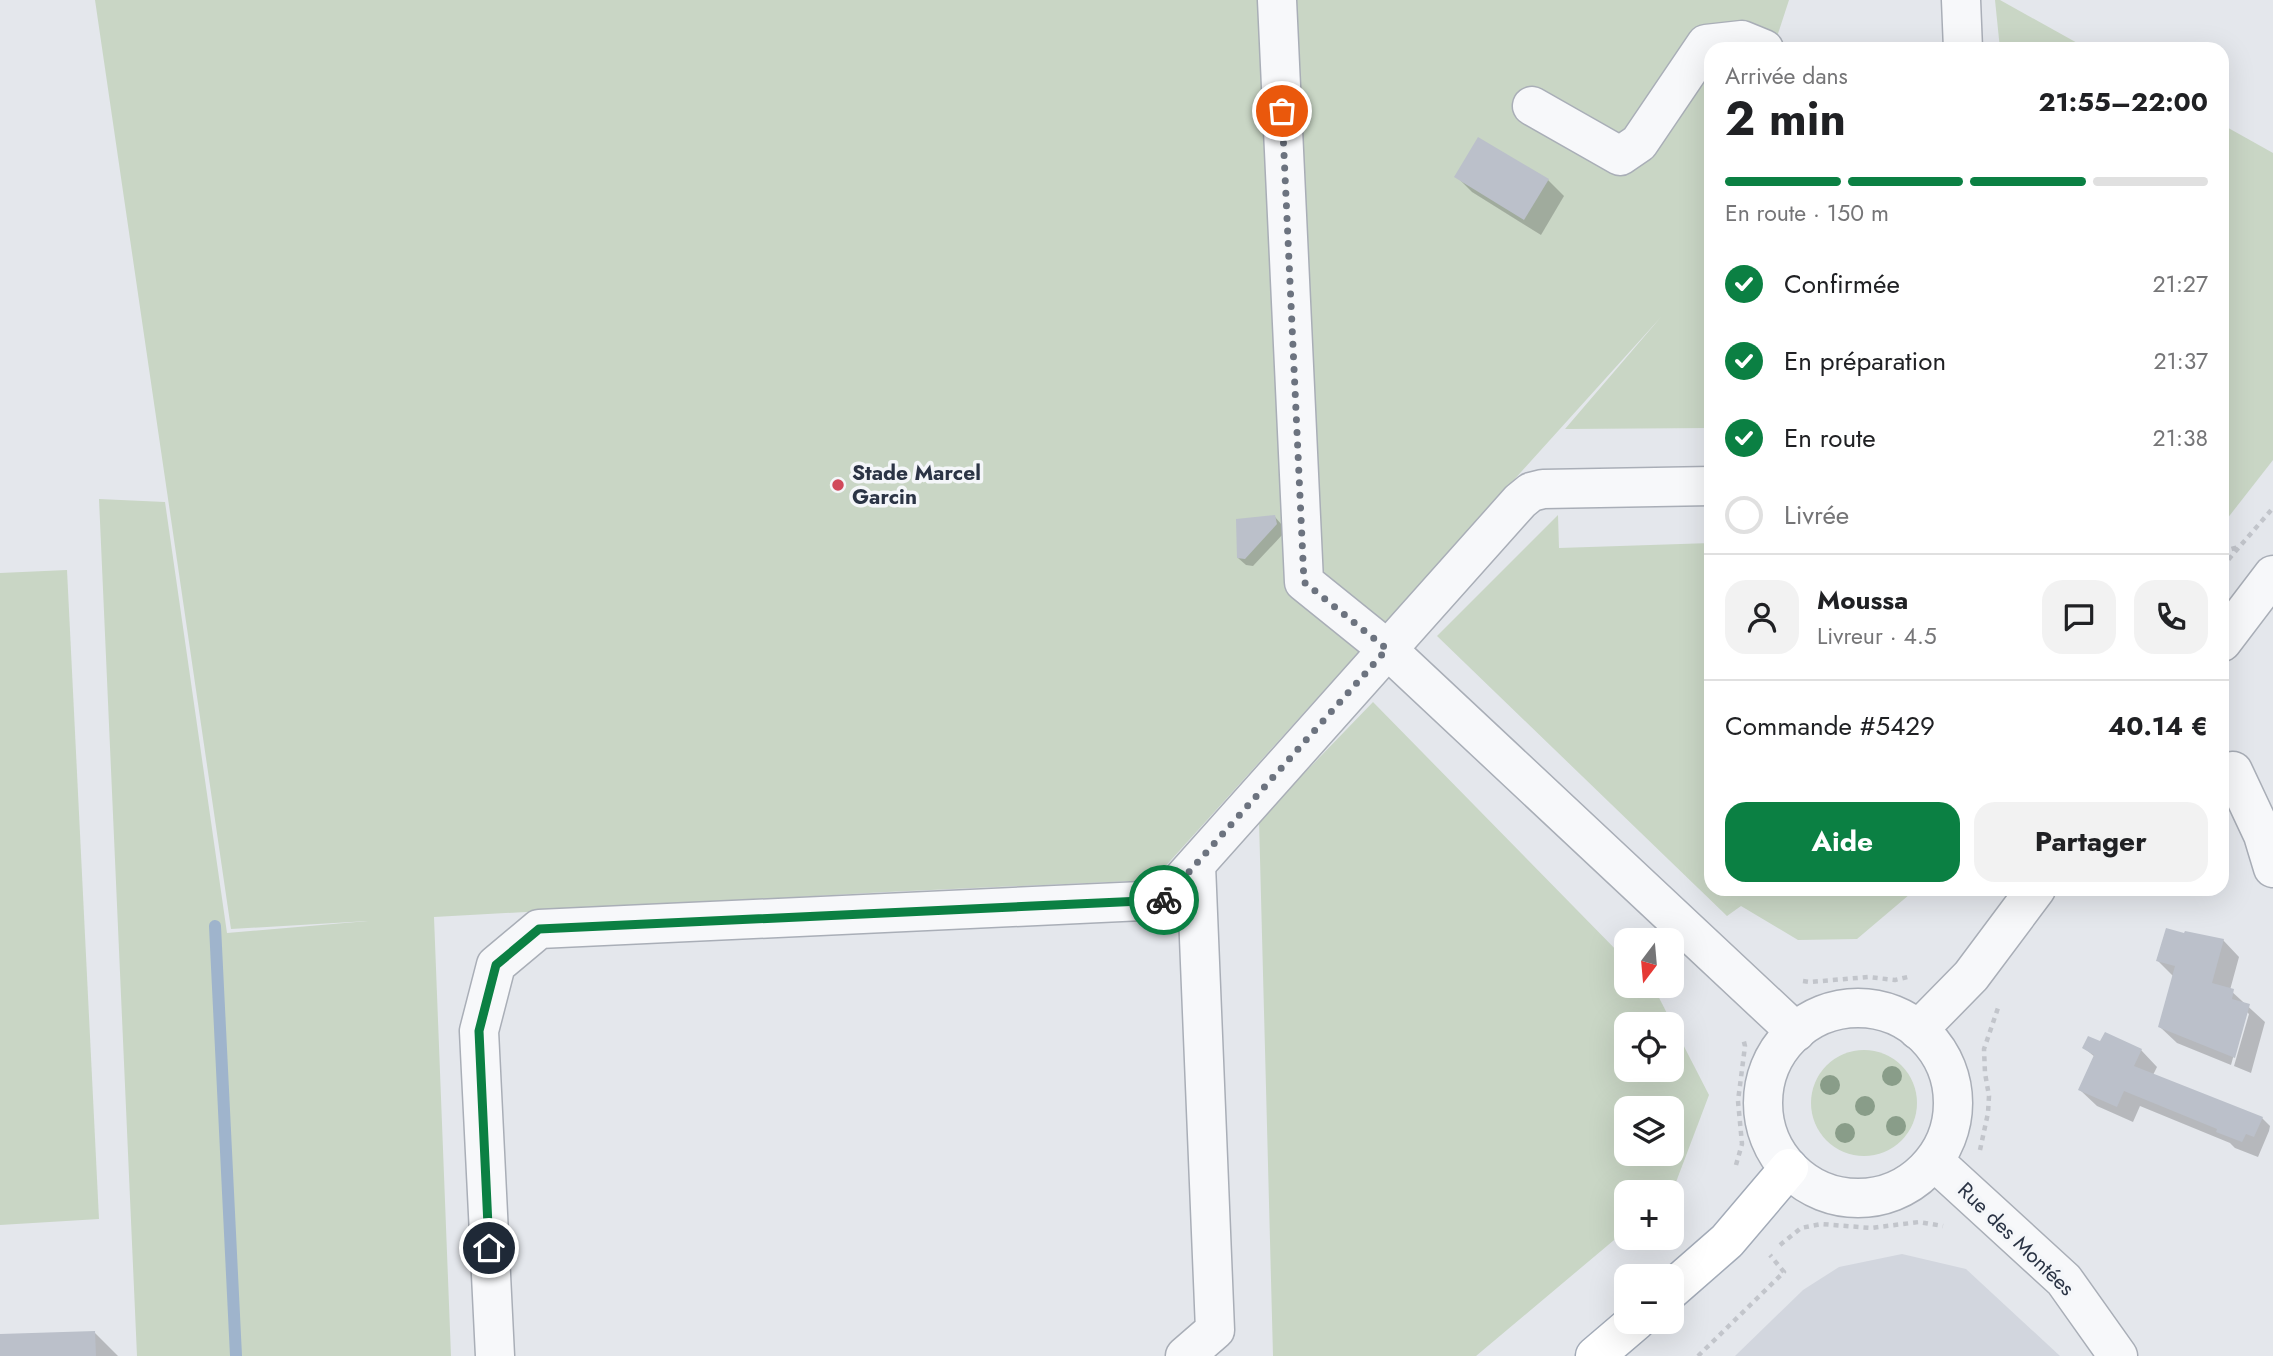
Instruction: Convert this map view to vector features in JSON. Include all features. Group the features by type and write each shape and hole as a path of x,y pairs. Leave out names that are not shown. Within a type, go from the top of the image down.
{"main road":[{"path":"1684,1279 1727,1241 1789,1168"},
{"path":"1595,1356 1621,1334"}],"street":[{"path":"1277,0 1304,582 1387,649 1796,1032"},
{"path":"1961,0 1963,42"},
{"path":"1724,42 1747,42"},
{"path":"1532,106 1620,156 1639,143 1704,47"},
{"path":"495,1356 479,1031 496,965 539,929 1164,900 1520,501 1531,492 1543,489 1704,486"},
{"path":"2229,633 2273,575"},
{"path":"2233,771 2263,835 2273,868"},
{"path":"1185,1356 1214,1330 1196,864"},
{"path":"1918,1030 1970,976 2031,896"},
{"path":"1854,1008 1873,1009 1892,1015 1918,1030 1938,1052 1946,1067 1953,1099 1949,1132 1934,1161 1895,1191 1863,1198 1830,1194 1815,1188 1789,1168 1775,1147 1766,1125 1764,1091 1777,1054 1796,1032 1825,1014 1854,1008"},
{"name":"Rue des Montées","path":"1934,1161 2064,1280 2118,1356"}],"path":[{"path":"2229,559 2273,508"},
{"path":"1792,979 1810,982 1868,977 1895,980 1914,975"},
{"path":"1982,1159 1980,1148 1989,1113 1984,1049 2000,1004"},
{"path":"1736,1166 1742,1144 1738,1101 1745,1046 1741,1033"},
{"path":"1780,1245 1801,1228 1821,1224 1871,1228 1919,1222 1944,1226"},
{"path":"1699,1356 1784,1272 1769,1254"}],"shaded area":[{"path":"1902,1254 1966,1269 2060,1356 1735,1356 1803,1290 1839,1267"}],"green space":[{"name":"Stade Marcel Garcin","path":"95,0 1789,0 1775,42 1704,42 1704,428 1565,429 1661,317 1153,880 434,917 451,1356 137,1356 99,499 165,502 227,933 368,921 231,929"},
{"path":"1995,0 2000,0 2075,42 1999,42"},
{"path":"2229,128 2273,153 2273,460 2229,516"},
{"path":"1558,515 1559,548 1704,543 1704,894 1437,636"},
{"path":"67,570 99,1219 0,1225 0,573"},
{"path":"1373,702 1614,948 1614,998 1659,998 1666,1012 1614,1012 1614,1082 1684,1082 1684,1046 1709,1095 1684,1161 1684,1096 1614,1096 1614,1166 1682,1166 1677,1180 1614,1180 1614,1240 1476,1356 1273,1356 1259,820"},
{"path":"1706,896 1908,896 1857,939 1798,940 1741,906 1727,916"},
{"path":"1864,1050 1884,1054 1901,1066 1913,1083 1917,1103 1913,1123 1901,1140 1884,1152 1864,1156 1844,1152 1827,1140 1815,1123 1811,1103 1815,1083 1827,1066 1844,1054"}],"building":[{"path":"1478,137 1549,179 1524,220 1454,177"},
{"path":"1275,515 1277,524 1245,559 1237,558 1236,519"},
{"path":"2166,928 2224,939 2212,983 2234,989 2232,999 2250,1004 2235,1058 2158,1027 2175,966 2156,961"},
{"path":"2105,1032 2142,1049 2134,1066 2263,1117 2254,1137 2246,1134 2242,1142 2124,1091 2117,1107 2078,1090 2094,1055 2082,1048 2088,1036 2100,1041"},
{"path":"95,1331 96,1356 0,1356 0,1334"}],"waterway":[{"path":"215,926 236,1356"}],"way so far":[{"path":"1164,900 1387,649 1304,582 1282,111"}],"place":[{"name":"Stade Marcel Garcin","path":"838,485"}],"route":[{"path":"489,1248 479,1031 496,965 539,929 1164,900"}]}
